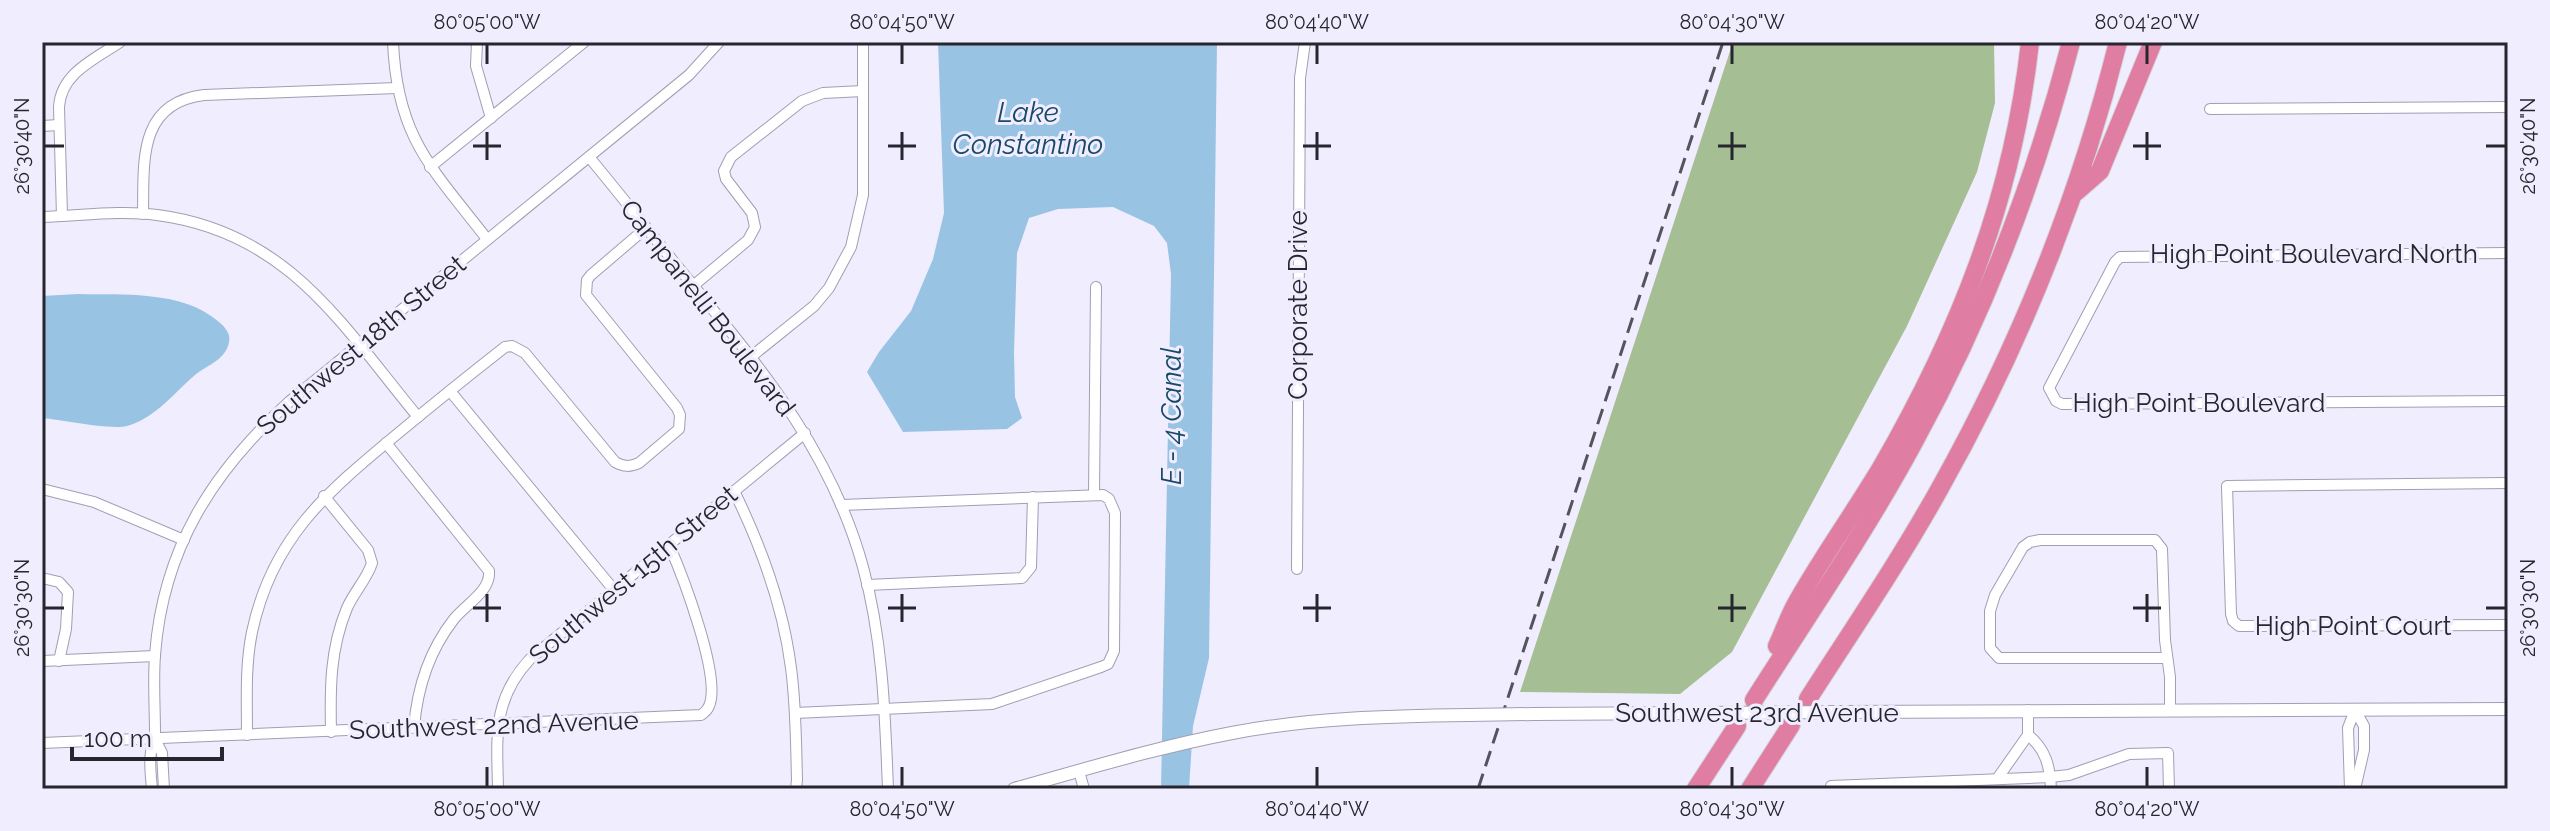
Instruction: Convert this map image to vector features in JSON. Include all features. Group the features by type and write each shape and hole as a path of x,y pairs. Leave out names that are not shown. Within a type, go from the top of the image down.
{"highway":[{"path":"2030,42 2019,114 2000,197 1985,248 1962,305 1933,371 1888,456 1796,603 1754,699 1878,505 1947,378 2014,224 2042,144 2071,42"},
{"path":"1808,699 1915,532 1963,446 2020,328 2074,193 2104,101 2118,42"},
{"path":"2074,193 2100,171 2153,42"},
{"path":"1750,789 1791,725"},
{"path":"1696,789 1737,726"}],"street":[{"path":"62,216 59,100 68,79 120,42"},
{"path":"393,42 397,88 408,128 430,167 487,239"},
{"path":"477,42 476,66 491,118"},
{"path":"430,167 584,42"},
{"name":"Southwest 18th Street","path":"152,789 150,753 155,739 155,656 165,595 184,540 213,486 241,449 290,401 689,75 719,42"},
{"path":"752,356 814,306 829,288 851,247 863,195 863,42"},
{"name":"Corporate Drive","path":"1297,569 1300,78 1305,42"},
{"path":"143,214 147,139 163,113 182,101 204,95 397,88"},
{"path":"693,286 748,240 755,227 752,213 726,179 724,171 731,157 802,101 823,93 863,91"},
{"path":"2210,109 2508,107"},
{"path":"42,126 59,125"},
{"name":"Campanelli Boulevard","path":"589,157 752,356 805,433 841,505 867,585 880,655 888,789"},
{"path":"42,217 143,214 182,219 209,226 262,251 309,287 418,417"},
{"path":"247,735 247,664 251,635 260,603 290,539 324,496 505,347 519,348 621,466 639,463 679,429 680,415 586,295 585,287 591,275 646,228"},
{"name":"High Point Boulevard North","path":"2120,257 2508,253"},
{"name":"High Point Boulevard","path":"2120,257 2051,381 2051,395 2062,404 2508,401"},
{"path":"1094,494 1096,287"},
{"path":"450,391 614,590"},
{"name":"Southwest 15th Street","path":"498,789 497,725 507,691 519,671 805,433"},
{"path":"386,443 489,571 487,585 454,620 433,653 419,690 414,728"},
{"name":"High Point Court","path":"2508,483 2227,486 2231,614 2239,626 2508,625"},
{"path":"42,489 94,502 184,540"},
{"path":"734,491 760,548 778,601 790,658 795,713 796,789"},
{"path":"795,713 992,704 1108,664 1114,651 1115,513 1109,499 1094,494 841,505"},
{"path":"324,496 368,550 372,563 349,604 334,649 330,688 331,732"},
{"path":"867,585 1022,578 1031,567 1033,497"},
{"path":"2166,658 1999,658 1990,648 1991,606 2019,552 2030,542 2151,539 2158,543 2162,549 2170,711"},
{"name":"Southwest 22nd Avenue","path":"42,743 693,717 705,712 711,697 703,643 683,577 669,545"},
{"path":"42,578 59,582 68,592 66,629 59,661"},
{"path":"42,661 155,656"},
{"name":"Southwest 23rd Avenue","path":"1014,789 1208,738 1332,720 1534,714 2508,709"},
{"path":"1997,779 2028,735 2028,710"},
{"path":"2352,789 2364,750 2364,726 2355,710"},
{"path":"2352,789 2348,728 2355,710"},
{"path":"2028,735 2046,756 2050,783"},
{"name":"Southwest 18th Street","path":"155,739 162,753 164,789"},
{"path":"1831,786 1945,785 1997,779 2050,783 2129,754 2168,753 2169,789"},
{"path":"1079,771 1084,789"}],"green space":[{"path":"1733,42 1994,42 1995,103 1977,172 1907,326 1732,652 1680,694 1520,692"}],"water":[{"name":"Lake Constantino","path":"938,42 1217,42 1209,658 1193,726 1189,789 1161,789 1171,274 1167,243 1154,226 1113,207 1058,209 1029,218 1017,253 1015,397 1022,418 1007,429 903,432 867,372 911,311 933,259 944,213"},
{"path":"42,296 152,296 188,304 223,326 229,336 227,348 220,358 137,423 109,427 42,418"}],"railway":[{"path":"1478,789 1723,42"}],"water label":[{"name":"E - 4 Canal","path":"1171,416"}]}
